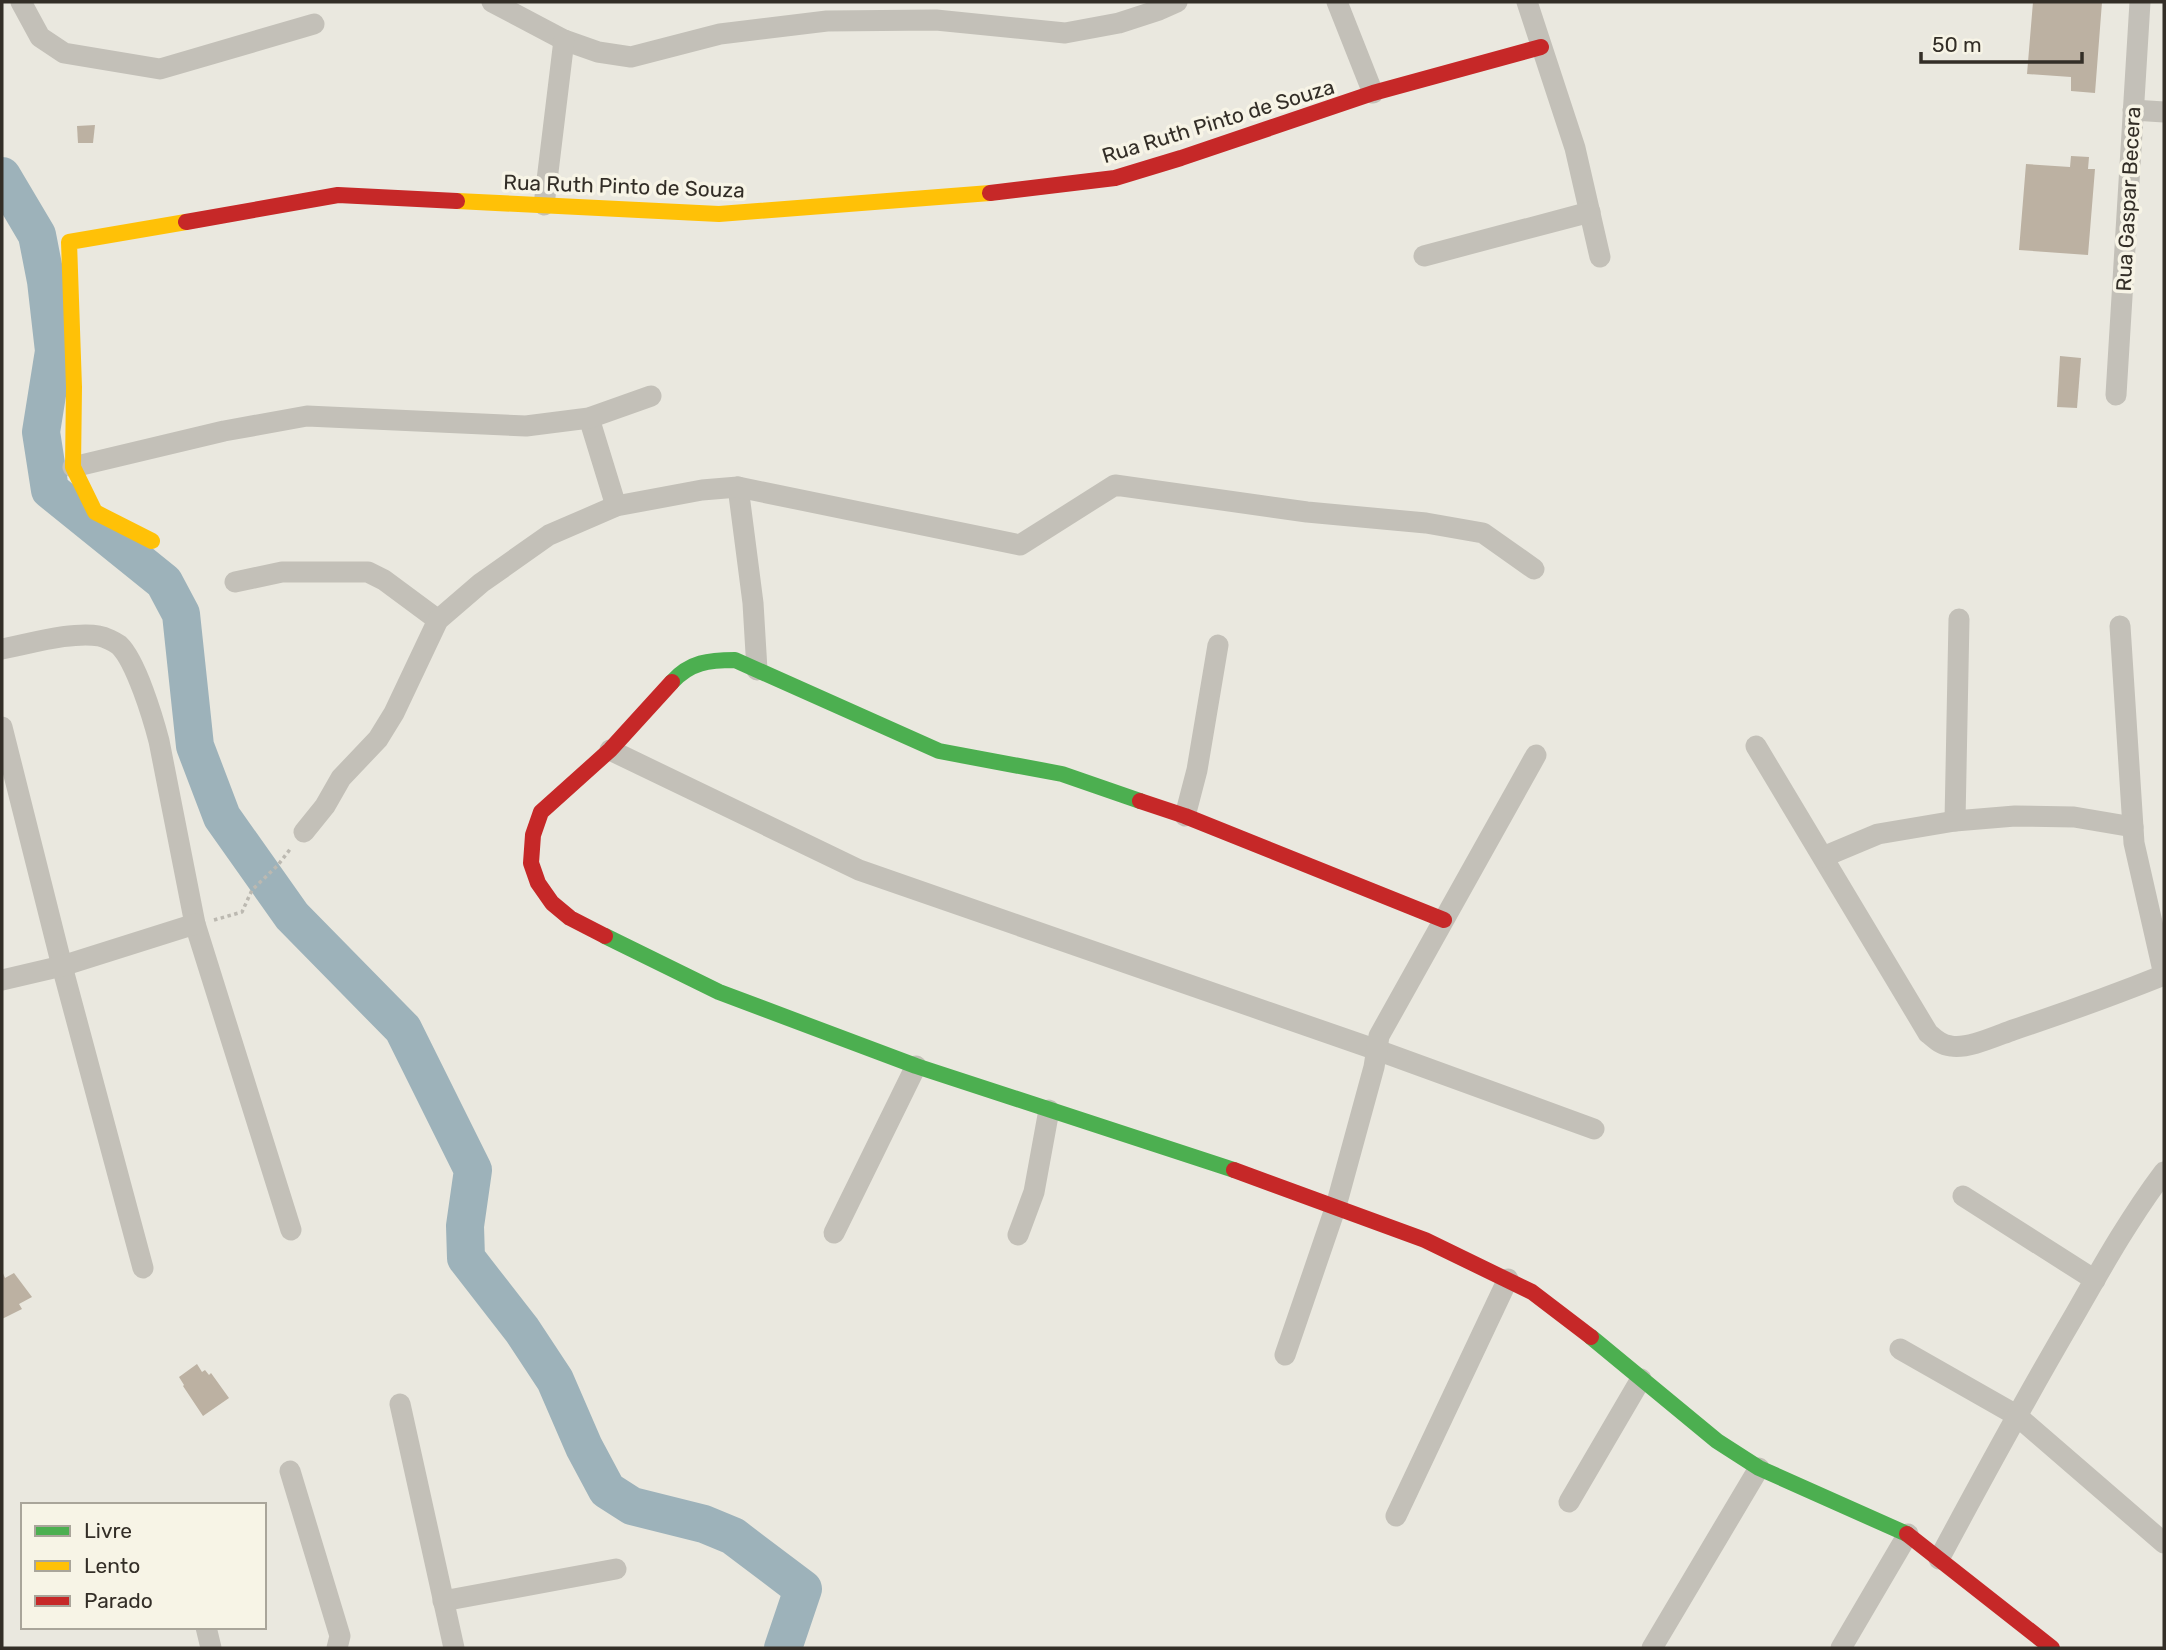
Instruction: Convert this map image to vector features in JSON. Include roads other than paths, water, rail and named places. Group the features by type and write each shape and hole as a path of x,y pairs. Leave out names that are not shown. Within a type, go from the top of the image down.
{"street":[{"path":"21,2 40,37 64,54 160,69 314,24"},
{"path":"492,2 564,40 598,52 631,57 720,34 827,21 936,20 1065,33 1119,23 1177,2"},
{"path":"1337,2 1373,93"},
{"path":"1527,2 1575,148 1600,257"},
{"name":"Rua Gaspar Becera","path":"2116,395 2140,2"},
{"path":"544,205 564,40"},
{"name":"Rua Ruth Pinto de Souza","path":"152,541 95,512 73,467 74,387 69,242 338,195 719,214 1004,192 1115,178 1373,93 1541,47"},
{"path":"2133,110 2164,112"},
{"path":"1424,256 1590,212"},
{"path":"73,467 224,431 307,416 526,426 589,418 651,396"},
{"path":"589,418 616,506"},
{"path":"304,832 325,806 341,778 378,739 394,713 438,620 481,583 549,535 616,506 702,490 738,487 1020,545 1115,485 1307,512 1426,523 1483,533 1534,569"},
{"path":"738,487 753,603 757,670"},
{"path":"235,582 282,572 368,572 384,580 438,620"},
{"path":"1955,821 1959,620"},
{"path":"1756,746 1928,1033 1940,1043 1949,1046 1961,1046 1989,1038 2102,1000 2164,975 2134,843 2120,626"},
{"path":"2,649 79,635 101,636 118,645 130,660 153,718 159,741 195,924 290,1230"},
{"path":"1185,816 1197,770 1218,645"},
{"path":"1444,920 1185,816 1062,775 939,751 735,660 711,660 683,670 610,750 541,812 533,835 531,863 538,883 552,902 570,918 719,992 916,1066 1271,1182 1425,1240 1508,1279 1532,1292 1568,1318 1717,1441 1759,1468 1908,1534 2052,1648"},
{"path":"2,727 62,966 143,1268"},
{"path":"610,750 859,870 1377,1050 1594,1129"},
{"path":"1285,1354 1336,1206 1374,1067 1378,1037 1536,755"},
{"path":"1823,858 1878,834 1955,821 2015,816 2074,817 2133,827"},
{"path":"2,980 62,966 195,924"},
{"path":"834,1233 916,1066"},
{"path":"1018,1235 1034,1192 1049,1110"},
{"path":"1939,1559 2016,1415 2138,1206 2164,1172"},
{"path":"1963,1196 2095,1280"},
{"path":"1396,1516 1508,1279"},
{"path":"1900,1349 2016,1415 2164,1543"},
{"path":"1569,1502 1641,1380"},
{"path":"400,1404 454,1648"},
{"path":"1652,1648 1759,1468"},
{"path":"290,1471 340,1636 337,1648"},
{"path":"1841,1648 1908,1534"},
{"path":"443,1601 616,1569"},
{"path":"206,1629 211,1648"}],"waterway":[{"path":"2,176 37,235 46,281 54,351 41,432 50,490 164,582 181,614 195,746 222,817 292,916 403,1029 473,1170 465,1226 466,1258 522,1330 555,1380 584,1447 607,1490 632,1506 704,1524 733,1536 803,1589 783,1648"}]}
